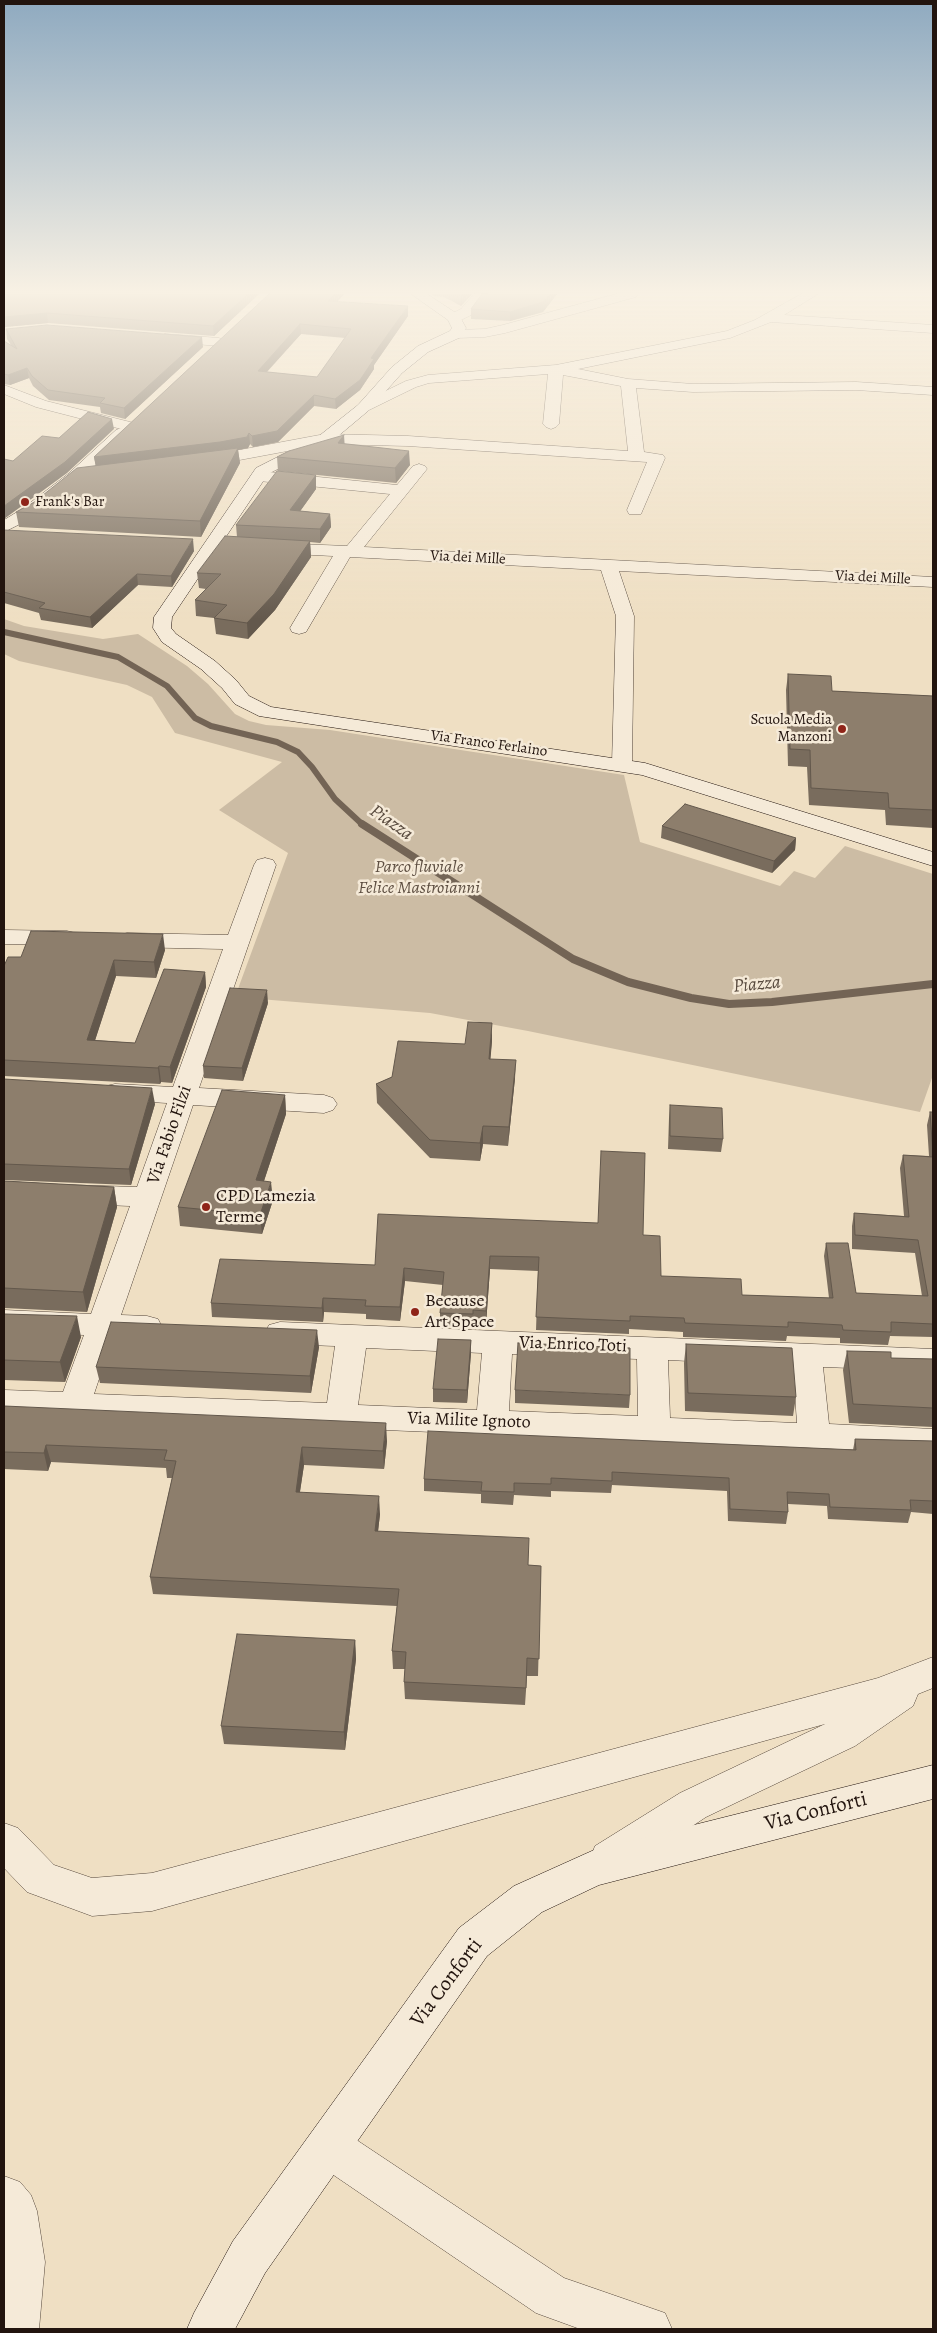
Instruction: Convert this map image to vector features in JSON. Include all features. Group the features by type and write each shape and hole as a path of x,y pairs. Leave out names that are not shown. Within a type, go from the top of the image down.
{"street":[{"path":"4,527 28,513 74,477 134,421 37,403"},
{"path":"260,474 325,439 368,403"},
{"path":"364,407 372,403"},
{"path":"551,424 553,403"},
{"path":"631,403 637,456"},
{"path":"182,464 221,460 325,439 417,442 657,458 635,510"},
{"path":"221,460 260,474 401,490"},
{"path":"299,628 348,551 419,469"},
{"path":"74,477 104,473"},
{"name":"Via Franco Ferlaino","path":"260,474 164,617 162,628 169,638 208,665 229,684 242,700 266,712 299,718 622,764 679,778 933,859"},
{"path":"4,534 23,535"},
{"name":"Via dei Mille","path":"260,547 933,582"},
{"path":"608,565 625,616 622,764"},
{"name":"Via Fabio Filzi","path":"74,1404 265,865"},
{"path":"4,937 238,942"},
{"path":"96,1091 324,1104"},
{"path":"4,1192 148,1196"},
{"path":"4,1321 176,1328"},
{"name":"Via Enrico Toti","path":"254,1332 933,1360"},
{"path":"341,1416 352,1336"},
{"path":"492,1422 498,1342"},
{"path":"652,1348 654,1428"},
{"path":"807,1355 814,1435"},
{"name":"Via Milite Ignoto","path":"4,1402 933,1441"},
{"path":"4,1841 42,1879 92,1898 152,1892 881,1693 933,1672"},
{"path":"594,1868 693,1805 842,1734 933,1672"},
{"name":"Via Conforti","path":"210,2329 249,2257 473,1942 528,1899 594,1868 933,1782"},
{"path":"328,2146 552,2297 649,2329"},
{"path":"4,2198 15,2211 22,2262 16,2329"}],"green space":[{"name":"Parco fluviale Felice Mastroianni","path":"4,619 24,626 103,639 138,634 187,666 208,684 235,714 249,721 266,725 330,730 624,775 640,842 780,886 794,871 815,878 845,846 933,874 933,1075 920,1112 528,1031 430,1013 235,997 288,853 219,810 282,762 175,733 152,697 127,685 19,661 4,654"}],"building":[{"path":"100,403 130,403 124,408"},
{"path":"152,403 306,403 277,431 252,436 249,433 247,437 94,457"},
{"path":"88,412 112,419 65,462 4,506 4,459 13,461 42,436 59,438"},
{"path":"344,435 338,443 409,451 395,468 277,457 289,451"},
{"path":"238,448 200,521 16,512 33,503 77,468"},
{"path":"277,471 316,475 290,510 330,514 320,529 236,525"},
{"path":"4,530 193,539 171,576 137,574 90,617 39,608 45,603 4,592"},
{"path":"225,536 310,541 274,594 247,623 214,618 227,605 195,600 221,574 197,573"},
{"path":"788,674 831,676 832,691 933,696 933,810 889,808 888,793 811,788 810,750 790,749"},
{"path":"685,804 796,838 774,861 662,826"},
{"path":"31,931 163,934 154,962 114,960 87,1040 135,1043 164,969 205,972 170,1067 159,1066 158,1068 4,1060 4,966 8,957 21,957"},
{"path":"230,988 267,990 242,1068 203,1066"},
{"path":"468,1022 492,1023 489,1059 516,1060 509,1127 483,1126 480,1143 430,1140 376,1084 392,1077 398,1041 465,1044"},
{"path":"4,1079 152,1088 129,1169 4,1164"},
{"path":"222,1090 285,1095 256,1180 271,1182 260,1215 178,1207"},
{"path":"670,1105 722,1108 723,1139 670,1136"},
{"path":"930,1112 933,1112 933,1154"},
{"path":"601,1151 645,1153 643,1235 660,1236 661,1276 741,1279 742,1295 833,1298 826,1243 848,1243 856,1293 928,1296 918,1240 855,1235 854,1213 909,1217 903,1155 933,1157 933,1324 891,1322 891,1332 843,1330 842,1325 788,1322 788,1327 685,1323 684,1318 630,1316 630,1321 536,1317 539,1257 490,1256 486,1311 473,1310 473,1314 440,1313 444,1272 404,1268 400,1307 365,1306 366,1300 323,1298 322,1308 211,1303 220,1259 375,1265 378,1214 598,1223"},
{"path":"4,1181 114,1187 83,1292 4,1288"},
{"path":"4,1314 77,1316 60,1362 4,1360"},
{"path":"111,1322 317,1330 310,1376 96,1367"},
{"path":"438,1339 471,1340 467,1390 433,1389"},
{"path":"518,1343 630,1348 630,1395 515,1390"},
{"path":"686,1344 792,1348 796,1397 688,1393"},
{"path":"847,1351 891,1352 891,1358 933,1359 933,1408 853,1404"},
{"path":"4,1406 386,1423 383,1451 302,1447 296,1492 379,1496 375,1531 529,1538 528,1565 541,1566 539,1659 527,1658 526,1688 404,1682 406,1652 392,1651 399,1589 150,1577 176,1461 164,1460 167,1450 46,1445 44,1453 4,1452"},
{"path":"428,1431 856,1450 855,1439 933,1441 933,1501 910,1500 911,1510 830,1507 829,1494 787,1492 788,1512 730,1509 729,1478 612,1472 612,1481 551,1478 551,1484 514,1483 514,1492 481,1491 482,1482 424,1479"},
{"path":"237,1634 355,1640 344,1732 221,1726"}],"waterway":[{"name":"Piazza","path":"4,632 118,657 167,686 195,718 211,726 277,742 298,752 312,767 335,799 363,825"},
{"name":"Piazza","path":"362,824 573,959 628,982 691,998 729,1004 772,1002 933,984"}],"place":[{"name":"Frank's Bar","path":"25,502"},
{"name":"Scuola Media Manzoni","path":"842,729"},
{"name":"CPD Lamezia Terme","path":"206,1207"},
{"name":"Because Art Space","path":"415,1312"}]}
